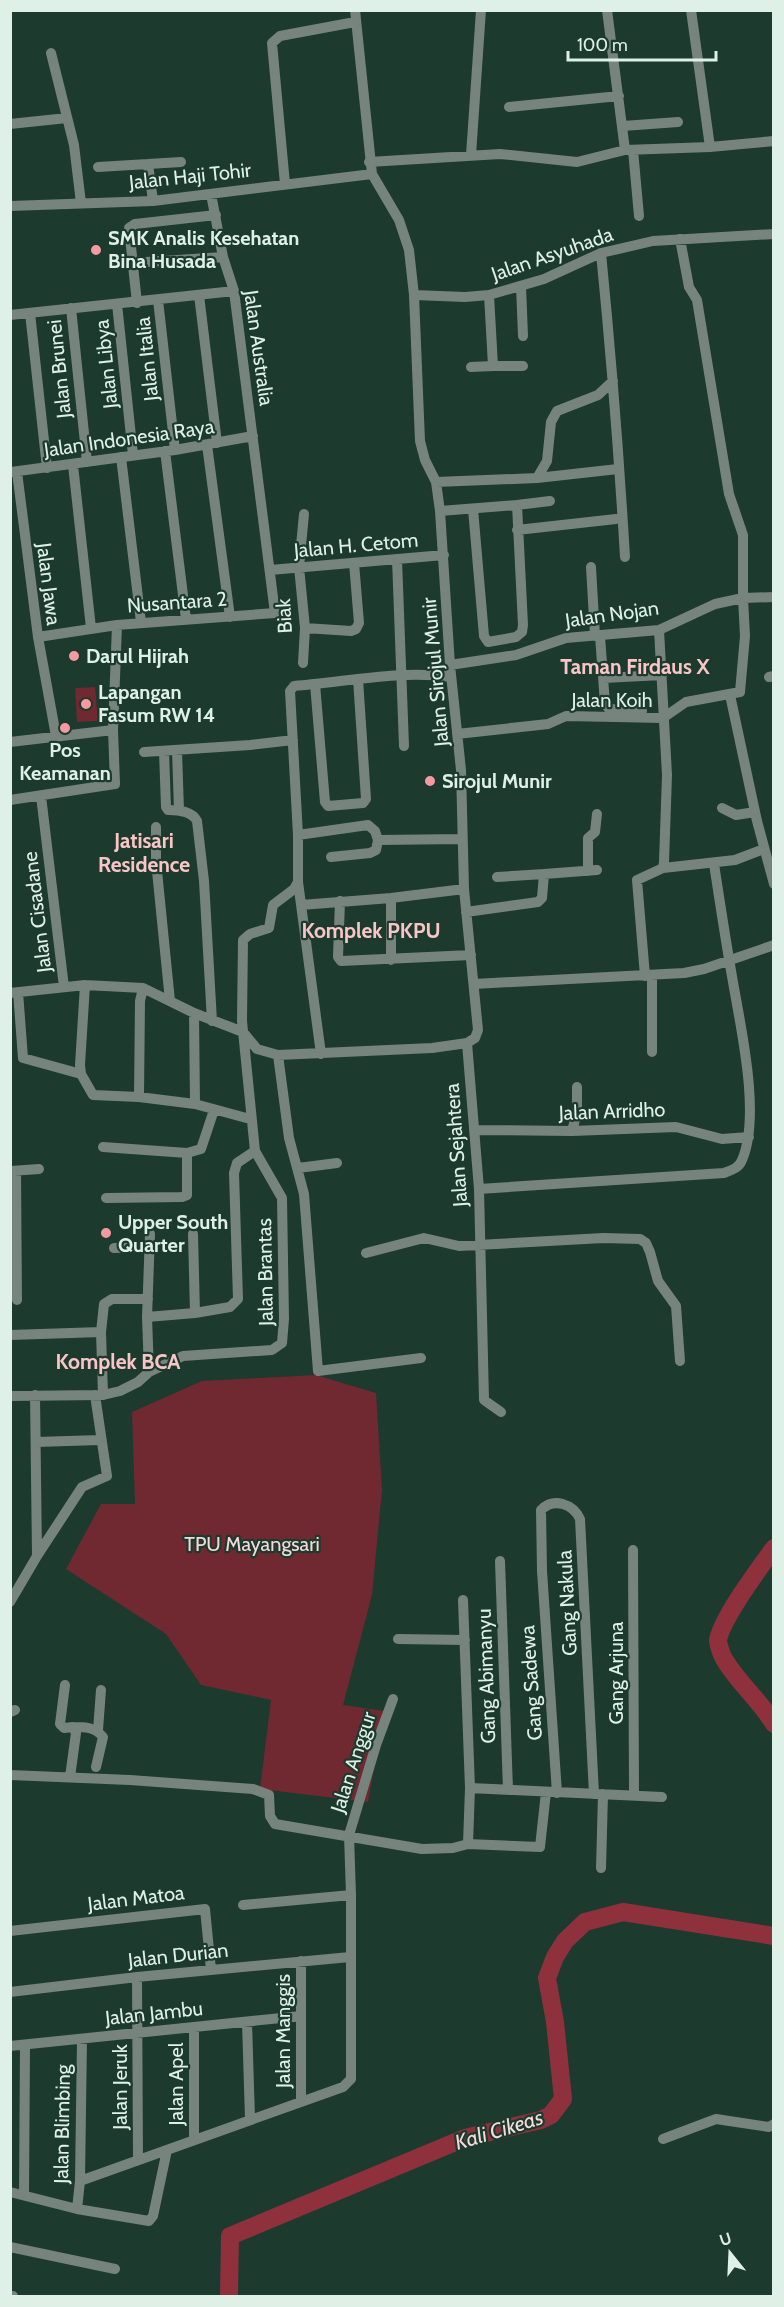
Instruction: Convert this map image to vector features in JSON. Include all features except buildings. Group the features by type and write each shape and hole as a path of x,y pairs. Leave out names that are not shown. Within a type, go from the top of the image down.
{"street":[{"name":"Jalan Sirojul Munir","path":"355,10 371,168 399,220 409,250 414,295 420,441 425,460 436,482 440,511 450,665 461,770 464,889 478,1030 475,1038 467,1043"},
{"path":"471,156 481,10"},
{"path":"607,10 623,126 639,216"},
{"path":"691,10 710,147"},
{"path":"285,184 272,44 280,36 355,22"},
{"path":"51,53 74,145 81,202"},
{"path":"509,107 619,96"},
{"path":"10,124 67,118"},
{"path":"623,126 678,122"},
{"name":"Jalan Haji Tohir","path":"10,206 153,201 285,184 371,168 471,156 500,154 577,162 629,150 710,147 774,141"},
{"path":"98,167 181,162"},
{"path":"148,164 153,201"},
{"name":"Jalan Australia","path":"211,194 223,257 234,291 270,570"},
{"path":"136,303 129,232 132,225 216,215"},
{"name":"Jalan Asyuhada","path":"414,295 465,297 489,295 521,286 601,253 652,241 774,234"},
{"path":"680,240 689,287 697,300 729,494 743,535 742,598 746,636 740,692 730,695 755,812 774,884"},
{"path":"601,253 614,381 625,558"},
{"path":"131,263 223,257"},
{"path":"521,286 523,336"},
{"path":"10,315 234,291"},
{"path":"199,295 230,617"},
{"path":"489,295 493,366"},
{"name":"Jalan Italia","path":"158,300 186,619"},
{"name":"Jalan Libya","path":"117,304 133,455"},
{"name":"Jalan Brunei","path":"70,308 87,462"},
{"path":"30,313 47,468"},
{"path":"471,367 523,366"},
{"path":"537,478 547,461 551,422 556,411 598,395 614,381"},
{"name":"Jalan Indonesia Raya","path":"14,472 74,465 253,436"},
{"path":"121,457 141,622"},
{"path":"74,465 91,628"},
{"path":"436,482 537,478 618,469"},
{"name":"Jalan Jawa","path":"14,472 38,637 56,736"},
{"path":"440,511 550,501"},
{"path":"473,509 484,636 488,642 516,637 522,632 517,505"},
{"name":"Biak","path":"303,663 305,628 299,567 304,514"},
{"path":"517,530 616,519"},
{"name":"Jalan H. Cetom","path":"270,570 444,555"},
{"path":"397,559 404,746"},
{"path":"305,628 351,631 356,629 359,623 354,563"},
{"path":"591,567 605,704 609,709 663,714"},
{"name":"Nusantara 2","path":"38,637 117,624 275,613 270,570"},
{"name":"Jalan Nojan","path":"450,665 516,655 566,638 659,630 701,609 742,598 774,597"},
{"path":"10,800 115,784 113,730 117,624"},
{"path":"659,630 667,775 663,868"},
{"path":"604,678 662,675"},
{"path":"321,1054 298,882 298,835 289,694 294,686 358,679 402,676 451,677"},
{"path":"315,684 326,805 363,803 366,799 358,679"},
{"name":"Jalan Koih","path":"457,734 548,724 566,716 663,714 686,702 730,695"},
{"path":"10,742 113,730"},
{"path":"144,752 293,740"},
{"path":"165,750 166,807 168,810 179,810 193,816 197,821 204,880 212,1021"},
{"path":"177,751 179,810"},
{"name":"Jalan Cisadane","path":"41,796 64,987"},
{"path":"722,808 736,815 755,812"},
{"path":"497,877 592,870 588,838 595,832 597,814"},
{"path":"298,835 368,825 375,831 378,840 376,850 370,853 331,857"},
{"path":"156,827 156,861 170,1001"},
{"path":"378,840 462,839"},
{"path":"652,1052 649,975 637,880 663,868 714,864 735,860 764,849"},
{"path":"480,1189 724,1173 735,1169 742,1161 749,1137 749,1098 742,1039 714,864"},
{"path":"466,912 538,902 542,897 544,874"},
{"name":"Jalan Brantas","path":"10,1396 99,1395 120,1391 138,1382 149,1372 183,1356 272,1350 282,1343 284,1319 282,1198 255,1152 250,1119 243,1032 243,940 250,934 269,928 273,905 294,890 298,882"},
{"path":"301,905 391,898 464,889"},
{"path":"391,898 391,960"},
{"path":"340,901 338,957 341,961 471,955"},
{"path":"474,984 684,973 729,961 774,945"},
{"path":"85,985 81,1074 92,1094 195,1104 250,1119"},
{"path":"81,1074 23,1058 14,993 85,985 143,988 212,1021 243,1032 257,1049 278,1055 432,1048 467,1043"},
{"path":"139,1097 140,1001 143,988"},
{"path":"194,1013 195,1104"},
{"name":"Jalan Sejahtera","path":"467,1043 480,1189 484,1400 501,1412"},
{"path":"278,1055 288,1129 304,1194 318,1371 421,1358"},
{"path":"572,1131 577,1112 577,1087"},
{"path":"103,1147 187,1153 201,1149 214,1110"},
{"name":"Jalan Arridho","path":"475,1131 572,1131 676,1127 722,1139 749,1137"},
{"path":"147,1317 230,1307 238,1299 234,1173 237,1163 255,1152"},
{"path":"106,1198 182,1197 187,1195 187,1153"},
{"path":"298,1168 338,1163"},
{"path":"17,1300 13,1171 39,1169"},
{"path":"149,1372 147,1317 150,1233"},
{"path":"193,1234 195,1313"},
{"path":"366,1253 424,1238 459,1245 603,1238 640,1239 646,1243 650,1252 658,1281 676,1306 680,1361"},
{"path":"114,1248 149,1247"},
{"path":"10,1602 82,1487 107,1476 100,1440 102,1309 107,1301 148,1299"},
{"path":"10,1335 101,1332"},
{"path":"35,1395 37,1556"},
{"path":"36,1442 100,1440"},
{"name":"Gang Nakula","path":"542,1571 541,1510 548,1504 568,1505 573,1508 580,1519 599,1794"},
{"name":"Gang Arjuna","path":"633,1550 634,1795"},
{"name":"Gang Abimanyu","path":"500,1561 508,1790"},
{"name":"Gang Sadewa","path":"468,1844 540,1847 551,1793 542,1571"},
{"path":"10,1775 253,1789 269,1795 270,1816 275,1824 422,1848 453,1848 468,1844 470,1788 463,1600"},
{"path":"398,1640 465,1640"},
{"path":"65,1685 60,1724 64,1728 84,1727 98,1730"},
{"path":"96,1767 103,1743 103,1737 98,1730 101,1690"},
{"name":"Jalan Anggur","path":"301,2101 343,2087 351,2079 349,1835 376,1745 393,1700"},
{"path":"70,1777 76,1733 73,1727"},
{"path":"470,1788 662,1797"},
{"path":"599,1794 601,1868"},
{"path":"243,1905 351,1895"},
{"name":"Jalan Matoa","path":"10,1931 205,1909 211,1970"},
{"name":"Jalan Durian","path":"10,1992 137,1977 350,1957"},
{"name":"Jalan Manggis","path":"301,1961 301,2101"},
{"name":"Jalan Jeruk","path":"137,1977 138,2160"},
{"name":"Jalan Jambu","path":"10,2046 301,2016"},
{"path":"247,2022 250,2119"},
{"name":"Jalan Apel","path":"194,2027 194,2140"},
{"name":"Jalan Blimbing","path":"77,2209 80,2181 82,2039"},
{"path":"24,2195 25,2045"},
{"path":"80,2181 301,2101"},
{"path":"663,2139 716,2119 769,2127 774,2124"},
{"path":"10,2192 77,2209 149,2221 153,2216 167,2150"},
{"path":"10,2247 115,2269"}],"green space":[{"name":"Lapangan Fasum RW 14","path":"95,687 98,721 77,722 75,688"},
{"name":"TPU Mayangsari","path":"316,1375 376,1393 382,1490 372,1595 343,1705 384,1711 368,1802 260,1789 271,1700 201,1685 166,1634 66,1569 101,1504 135,1504 132,1412 202,1381"}],"waterway":[{"name":"Kali Cikeas","path":"774,1548 726,1619 718,1640 721,1653 728,1666 774,1724"},
{"name":"Kali Cikeas","path":"229,2296 230,2236 465,2138 541,2120 551,2115 563,2099 555,2022 547,1978 555,1957 565,1941 585,1922 623,1912 774,1936"}],"place":[{"name":"SMK Analis Kesehatan Bina Husada","path":"96,250"},
{"name":"Darul Hijrah","path":"74,656"},
{"name":"Lapangan Fasum RW 14","path":"86,704"},
{"name":"Pos Keamanan","path":"65,728"},
{"name":"Sirojul Munir","path":"430,781"},
{"name":"Upper South Quarter","path":"106,1233"}],"district":[{"name":"Taman Firdaus X","path":"635,667"},
{"name":"Jatisari Residence","path":"144,853"},
{"name":"Komplek PKPU","path":"371,931"},
{"name":"Komplek BCA","path":"118,1362"}]}
